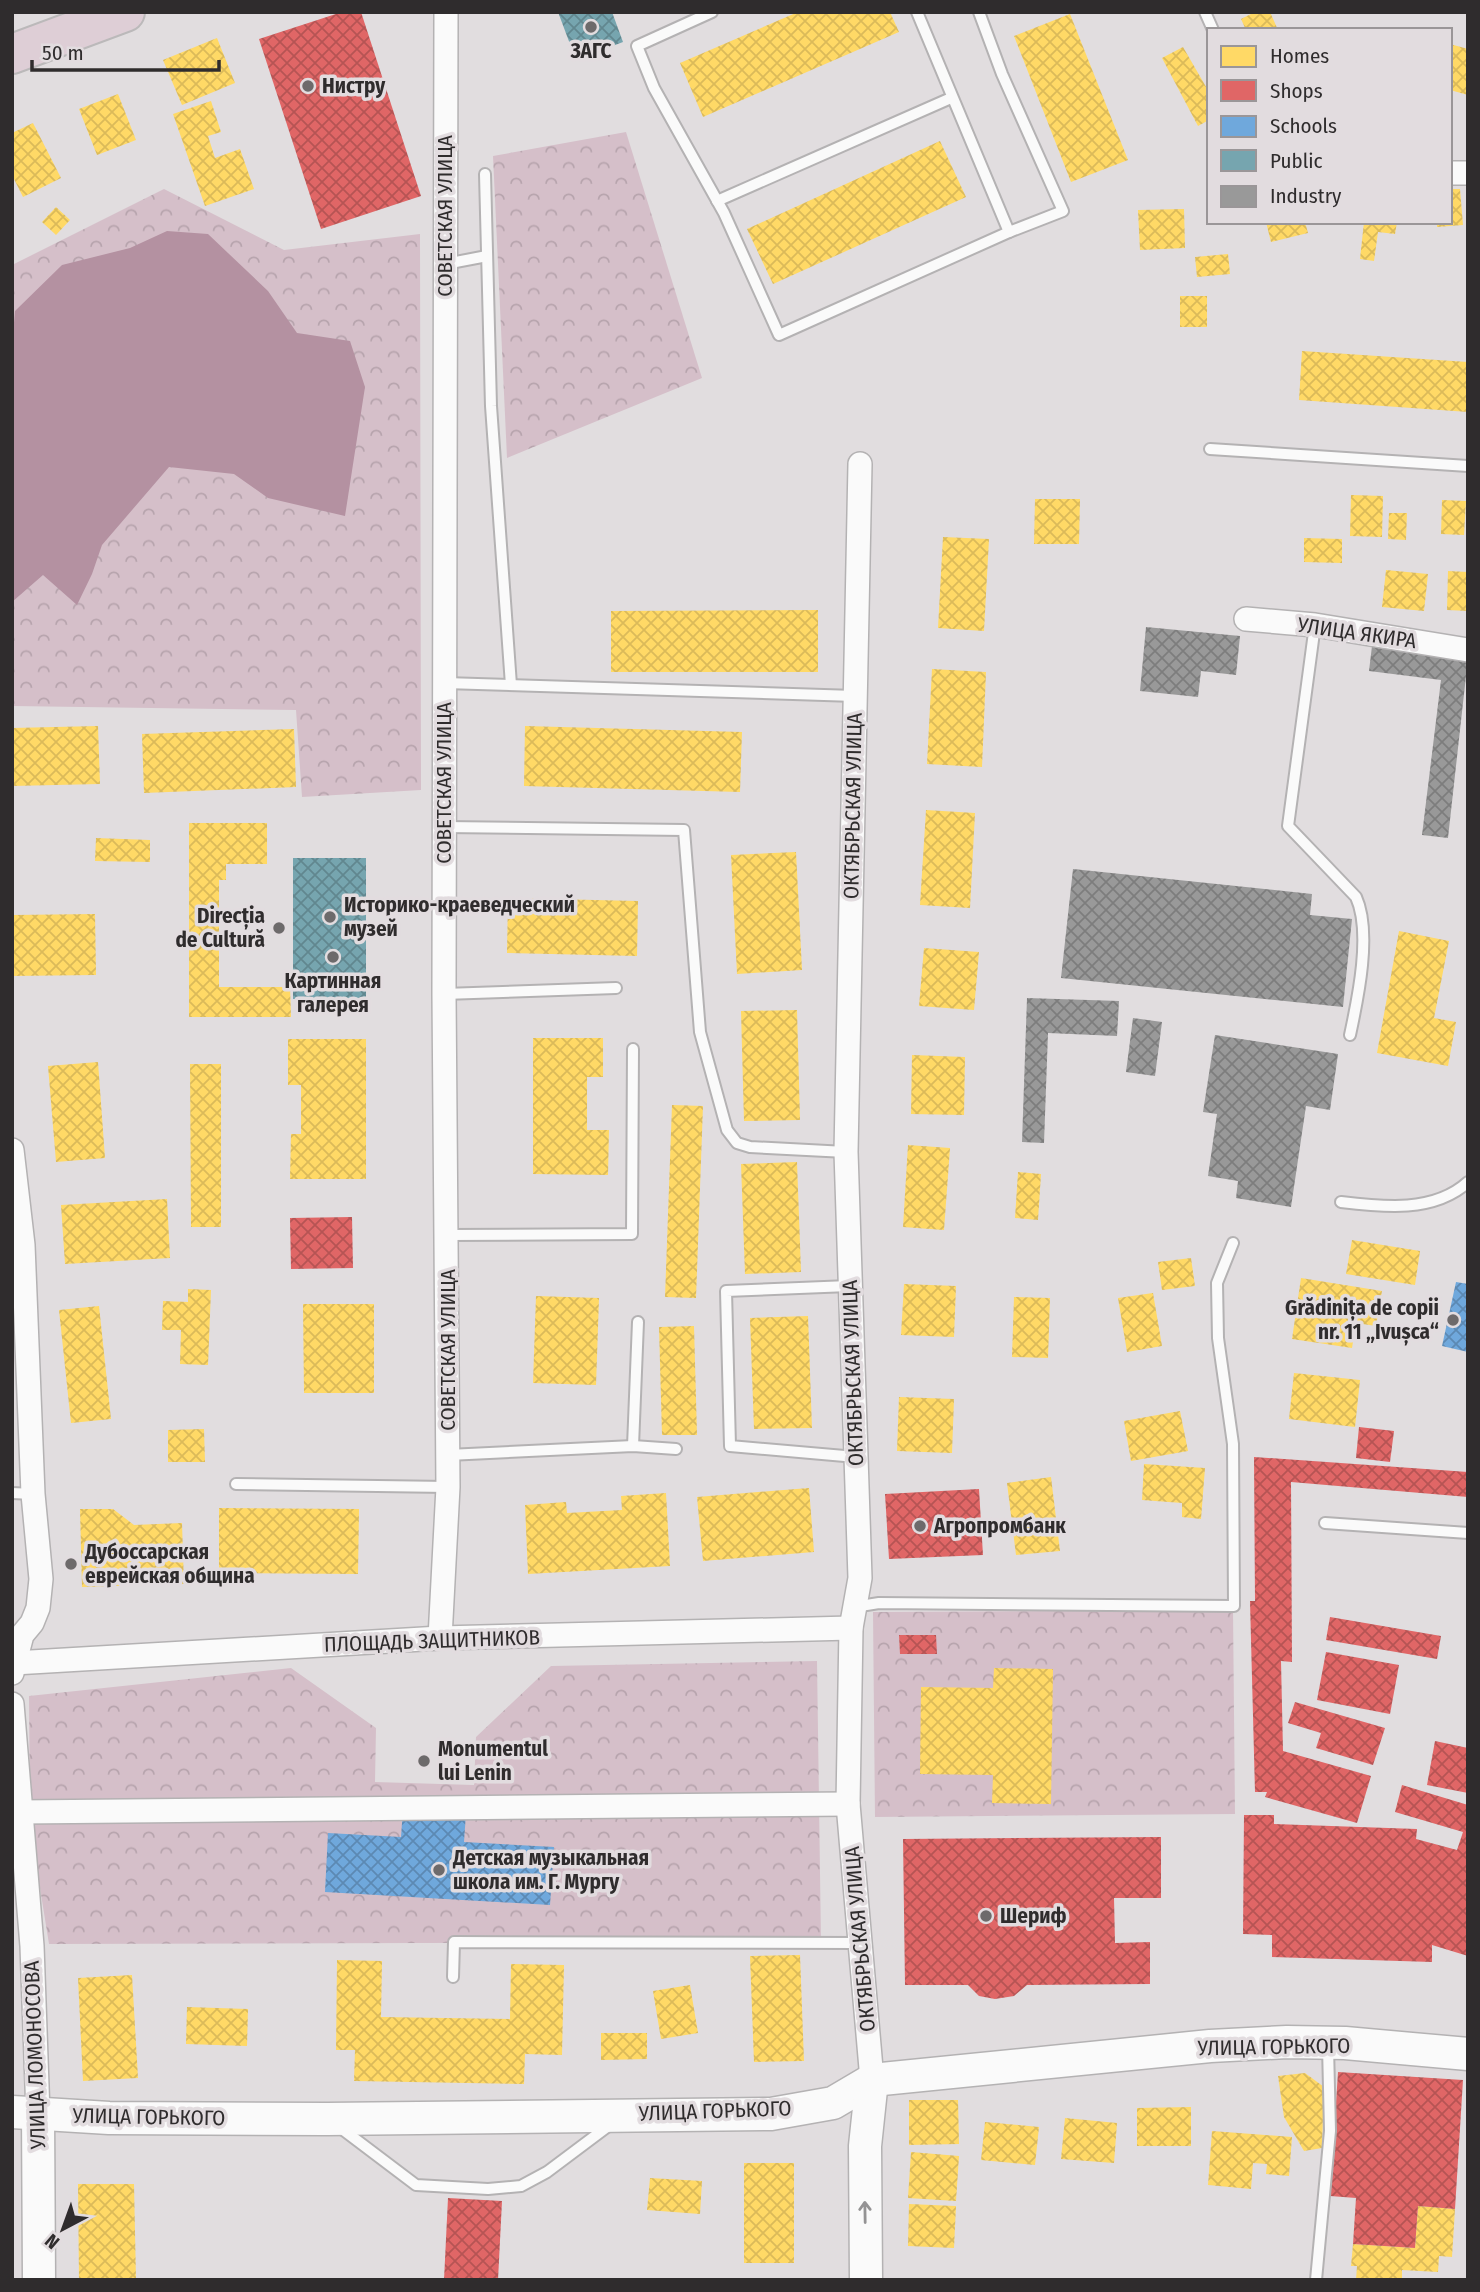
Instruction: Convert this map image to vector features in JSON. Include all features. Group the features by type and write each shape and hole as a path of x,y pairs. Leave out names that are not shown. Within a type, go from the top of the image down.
{"highway":[{"path":"12,54 125,12"}],"street":[{"name":"СОВЕТСКАЯ УЛИЦА","path":"440,1638 448,1487 444,994 446,12"},
{"name":"ОКТЯБРЬСКАЯ УЛИЦА","path":"860,464 846,1152 860,1578 852,1618 848,1804 872,2080 864,2146 866,2280"},
{"name":"УЛИЦА ЯКИРА","path":"1246,619 1315,625 1468,650"},
{"path":"12,1150 18,1245 23,1493 41,1579 38,1608 32,1623 17,1635 13,1668"},
{"name":"ПЛОЩАДЬ ЗАЩИТНИКОВ","path":"13,1668 440,1638 852,1618"},
{"name":"УЛИЦА ЛОМОНОСОВА","path":"12,1704 32,1946 25,2113 39,2280"},
{"path":"20,1812 848,1804"},
{"name":"УЛИЦА ГОРЬКОГО","path":"25,2113 108,2118 327,2119 771,2114 833,2103 872,2080 1210,2046 1328,2043 1468,2054"}],"lane":[{"path":"712,12 637,46 654,88 717,201 779,335 1009,232 1063,211 1002,74 979,12"},
{"path":"917,12 951,99 1009,232"},
{"path":"1205,12 1212,28"},
{"path":"717,201 951,99"},
{"path":"485,174 491,406 511,685"},
{"path":"445,264 487,256"},
{"path":"1210,449 1468,466"},
{"path":"1315,625 1289,826 1356,897 1363,912 1358,1000 1350,1035"},
{"path":"444,683 855,696"},
{"path":"444,827 684,830 700,1032 727,1130 737,1143 750,1147 846,1152"},
{"path":"444,994 616,988"},
{"path":"447,1235 632,1234 633,1049"},
{"path":"1341,1202 1382,1206 1422,1204 1457,1192 1468,1182"},
{"path":"852,1618 879,1603 1234,1605 1233,1444 1218,1338 1217,1283 1233,1243"},
{"path":"849,1286 726,1291 730,1446 856,1457"},
{"path":"633,1446 638,1322"},
{"path":"448,1455 633,1446 676,1449"},
{"path":"236,1484 448,1487"},
{"path":"1325,1523 1468,1533"},
{"path":"453,1977 454,1942 860,1943"},
{"path":"1316,2280 1330,2131 1328,2043"},
{"path":"327,2119 416,2185 488,2189 521,2186 547,2172 625,2114"}],"green space":[{"path":"626,132 702,378 507,458 493,156"},
{"path":"164,189 284,250 420,234 421,790 302,797 296,710 12,706 12,265"},
{"path":"1233,1610 1235,1814 875,1817 873,1612"},
{"path":"817,1661 821,1942 49,1944 30,1826 29,1696 291,1668 376,1728 375,1782 474,1785 476,1737 551,1666"}],"shaded area":[{"path":"167,231 208,234 268,291 297,333 350,341 365,387 345,516 268,498 234,474 169,467 102,545 77,605 43,575 12,602 12,346 15,311 62,265 130,248"}],"building: Homes":[{"path":"798,12 890,12 899,32 703,117 680,63"},
{"path":"1255,12 1270,12 1277,28 1245,28 1241,19"},
{"path":"1070,14 1128,160 1071,182 1014,36"},
{"path":"217,38 235,83 182,105 163,60"},
{"path":"1452,45 1468,49 1468,95 1452,91"},
{"path":"1183,47 1207,89 1207,121 1198,126 1162,58"},
{"path":"118,94 136,140 97,155 79,109"},
{"path":"211,101 221,132 208,136 215,158 240,149 254,189 205,206 173,114"},
{"path":"33,123 61,178 23,197 12,175 12,133"},
{"path":"940,141 966,197 773,284 747,229"},
{"path":"1452,189 1460,189 1463,225 1437,227 1437,224 1452,224"},
{"path":"56,207 70,220 56,235 42,222"},
{"path":"1184,209 1185,248 1140,250 1138,210"},
{"path":"1266,224 1306,224 1308,233 1271,242"},
{"path":"1364,224 1397,224 1395,234 1378,232 1374,261 1360,259"},
{"path":"1228,254 1230,274 1197,277 1195,257"},
{"path":"1180,296 1207,296 1207,327 1180,327"},
{"path":"1302,351 1468,362 1468,412 1299,400"},
{"path":"1351,495 1383,496 1382,537 1350,536"},
{"path":"1035,499 1080,499 1079,544 1034,544"},
{"path":"1442,500 1466,501 1464,535 1441,534"},
{"path":"1389,513 1407,513 1406,540 1388,539"},
{"path":"943,537 989,539 984,631 938,628"},
{"path":"1304,538 1342,539 1342,563 1304,562"},
{"path":"1386,570 1428,574 1424,611 1382,607"},
{"path":"1448,571 1468,572 1468,611 1447,610"},
{"path":"818,610 818,672 611,672 611,611"},
{"path":"932,669 986,672 982,767 927,764"},
{"path":"98,726 100,784 12,786 12,728"},
{"path":"525,726 742,732 740,792 524,786"},
{"path":"294,729 296,787 144,793 142,734"},
{"path":"926,810 975,813 970,908 920,905"},
{"path":"189,823 267,823 267,864 226,864 226,880 219,880 219,987 290,987 291,1017 189,1017"},
{"path":"96,838 150,840 150,862 95,861"},
{"path":"796,852 802,970 737,974 731,855"},
{"path":"508,898 638,901 637,956 507,953"},
{"path":"95,914 96,975 12,976 12,915"},
{"path":"1399,931 1449,941 1434,1018 1456,1022 1448,1066 1377,1053"},
{"path":"924,948 979,952 974,1010 919,1006"},
{"path":"797,1010 800,1120 744,1121 741,1011"},
{"path":"533,1038 603,1038 603,1077 587,1077 587,1130 609,1130 608,1175 533,1174"},
{"path":"288,1039 366,1039 366,1179 290,1179 291,1134 301,1134 301,1085 288,1085"},
{"path":"912,1055 965,1057 964,1115 911,1114"},
{"path":"98,1062 105,1158 56,1162 48,1066"},
{"path":"190,1064 221,1064 221,1227 191,1227"},
{"path":"672,1105 703,1106 696,1298 665,1297"},
{"path":"908,1145 950,1148 944,1230 903,1227"},
{"path":"797,1162 801,1272 745,1274 741,1164"},
{"path":"1018,1172 1041,1174 1038,1220 1015,1218"},
{"path":"167,1199 170,1258 65,1264 61,1205"},
{"path":"1352,1240 1420,1251 1415,1285 1346,1274"},
{"path":"1191,1258 1195,1286 1162,1290 1158,1262"},
{"path":"1301,1278 1382,1291 1376,1326 1356,1323 1352,1348 1292,1339"},
{"path":"904,1284 956,1286 954,1337 901,1335"},
{"path":"188,1289 211,1290 208,1365 180,1364 181,1330 162,1330 163,1301 188,1302"},
{"path":"1153,1293 1162,1346 1127,1352 1118,1298"},
{"path":"536,1296 599,1298 596,1385 533,1383"},
{"path":"1014,1297 1050,1298 1048,1358 1012,1357"},
{"path":"303,1304 374,1304 374,1393 304,1393"},
{"path":"99,1306 111,1419 71,1423 59,1310"},
{"path":"808,1316 812,1428 754,1429 750,1318"},
{"path":"694,1326 697,1435 662,1435 659,1327"},
{"path":"1294,1373 1360,1380 1355,1427 1289,1419"},
{"path":"899,1397 954,1399 952,1453 897,1451"},
{"path":"1180,1411 1188,1451 1131,1461 1124,1421"},
{"path":"204,1429 205,1462 168,1462 168,1430"},
{"path":"1144,1464 1205,1468 1201,1519 1182,1517 1182,1503 1142,1500"},
{"path":"1051,1477 1060,1551 1016,1555 1007,1483"},
{"path":"809,1488 814,1552 703,1561 697,1497"},
{"path":"666,1493 670,1566 528,1574 525,1505 566,1502 567,1513 622,1510 621,1496"},
{"path":"219,1508 359,1509 358,1574 219,1573"},
{"path":"80,1509 113,1509 134,1525 182,1523 184,1584 82,1587"},
{"path":"994,1668 1053,1669 1051,1804 992,1803 993,1775 920,1774 921,1687 993,1688"},
{"path":"800,1955 804,2061 754,2062 750,1956"},
{"path":"337,1960 382,1961 381,2017 510,2019 511,1964 564,1965 562,2055 525,2054 524,2084 354,2081 355,2050 336,2050"},
{"path":"132,1975 138,2078 83,2081 78,1978"},
{"path":"690,1985 698,2033 661,2039 653,1991"},
{"path":"187,2007 248,2009 247,2046 186,2044"},
{"path":"601,2033 647,2033 647,2059 601,2060"},
{"path":"1305,2073 1324,2087 1322,2148 1304,2151 1284,2117 1278,2076"},
{"path":"909,2100 958,2100 959,2144 909,2145"},
{"path":"1191,2107 1191,2146 1137,2146 1137,2108"},
{"path":"1065,2118 1117,2123 1114,2163 1061,2159"},
{"path":"985,2122 1039,2127 1035,2165 981,2160"},
{"path":"1212,2131 1292,2137 1289,2176 1266,2174 1267,2164 1253,2163 1251,2189 1208,2185"},
{"path":"911,2152 959,2156 956,2201 908,2198"},
{"path":"744,2163 794,2163 794,2263 744,2263"},
{"path":"650,2178 702,2181 700,2214 647,2210"},
{"path":"78,2184 134,2184 136,2280 79,2280"},
{"path":"909,2204 956,2206 954,2248 908,2246"},
{"path":"1418,2206 1455,2209 1452,2257 1439,2256 1438,2272 1402,2270 1402,2280 1356,2280 1357,2266 1351,2266 1353,2244 1415,2248"}],"building: Shops":[{"path":"342,12 361,12 421,196 321,229 259,39"},
{"path":"352,1217 353,1268 291,1269 290,1218"},
{"path":"1359,1427 1394,1431 1390,1462 1356,1458"},
{"path":"1254,1457 1468,1472 1468,1497 1291,1482 1292,1662 1281,1661 1283,1751 1371,1776 1357,1823 1265,1797 1267,1792 1255,1792 1250,1601 1255,1601"},
{"path":"979,1489 983,1555 889,1559 885,1494"},
{"path":"1330,1617 1441,1636 1437,1659 1326,1640"},
{"path":"899,1635 936,1635 937,1654 900,1654"},
{"path":"1326,1652 1399,1665 1390,1714 1317,1700"},
{"path":"1295,1702 1385,1728 1373,1765 1316,1748 1321,1733 1288,1723"},
{"path":"1435,1741 1468,1748 1468,1793 1427,1785"},
{"path":"1402,1785 1468,1805 1468,1956 1432,1945 1432,1962 1272,1957 1272,1935 1243,1934 1244,1815 1274,1815 1274,1824 1417,1829 1416,1839 1457,1850 1463,1832 1395,1812"},
{"path":"1161,1837 1161,1898 1114,1898 1115,1943 1150,1942 1150,1984 1027,1985 1014,1996 995,1999 979,1996 968,1985 905,1985 903,1839"},
{"path":"1338,2072 1463,2080 1455,2209 1418,2206 1415,2248 1353,2244 1356,2198 1330,2196"},
{"path":"448,2198 502,2201 498,2280 444,2280"}],"building: Schools":[{"path":"1456,1282 1468,1284 1468,1352 1442,1346"},
{"name":"Детская музыкальная школа им. Г. Мургу","path":"403,1809 466,1813 464,1842 554,1847 550,1905 325,1892 328,1833 401,1837"}],"building: Public":[{"name":"ЗАГС","path":"558,12 612,12 623,42 576,60"},
{"name":"Историко-краеведческий музей","path":"293,858 366,858 366,1000 293,999"}],"building: Industry":[{"path":"1146,627 1240,636 1236,675 1201,671 1198,697 1140,691"},
{"path":"1372,646 1468,658 1448,838 1422,835 1441,680 1369,671"},
{"path":"1073,869 1312,894 1310,915 1352,919 1343,1007 1061,978"},
{"path":"1027,998 1119,1001 1117,1036 1048,1033 1044,1143 1022,1142"},
{"path":"1133,1018 1162,1022 1155,1076 1126,1072"},
{"path":"1215,1035 1338,1054 1330,1110 1306,1106 1291,1207 1236,1198 1238,1181 1208,1176 1217,1114 1203,1112"}],"place":[{"name":"ЗАГС","path":"591,27"},
{"name":"Нистру","path":"308,86"},
{"name":"Историко-краеведческий музей","path":"330,917"},
{"name":"Direcția de Cultură","path":"279,928"},
{"name":"Картинная галерея","path":"333,957"},
{"name":"Grădinița de copii nr. 11 „Ivușca“","path":"1453,1320"},
{"name":"Агропромбанк","path":"920,1526"},
{"name":"Дубоссарская еврейская община","path":"71,1564"},
{"name":"Monumentul lui Lenin","path":"424,1761"},
{"name":"Детская музыкальная школа им. Г. Мургу","path":"439,1870"},
{"name":"Шериф","path":"986,1916"}]}
